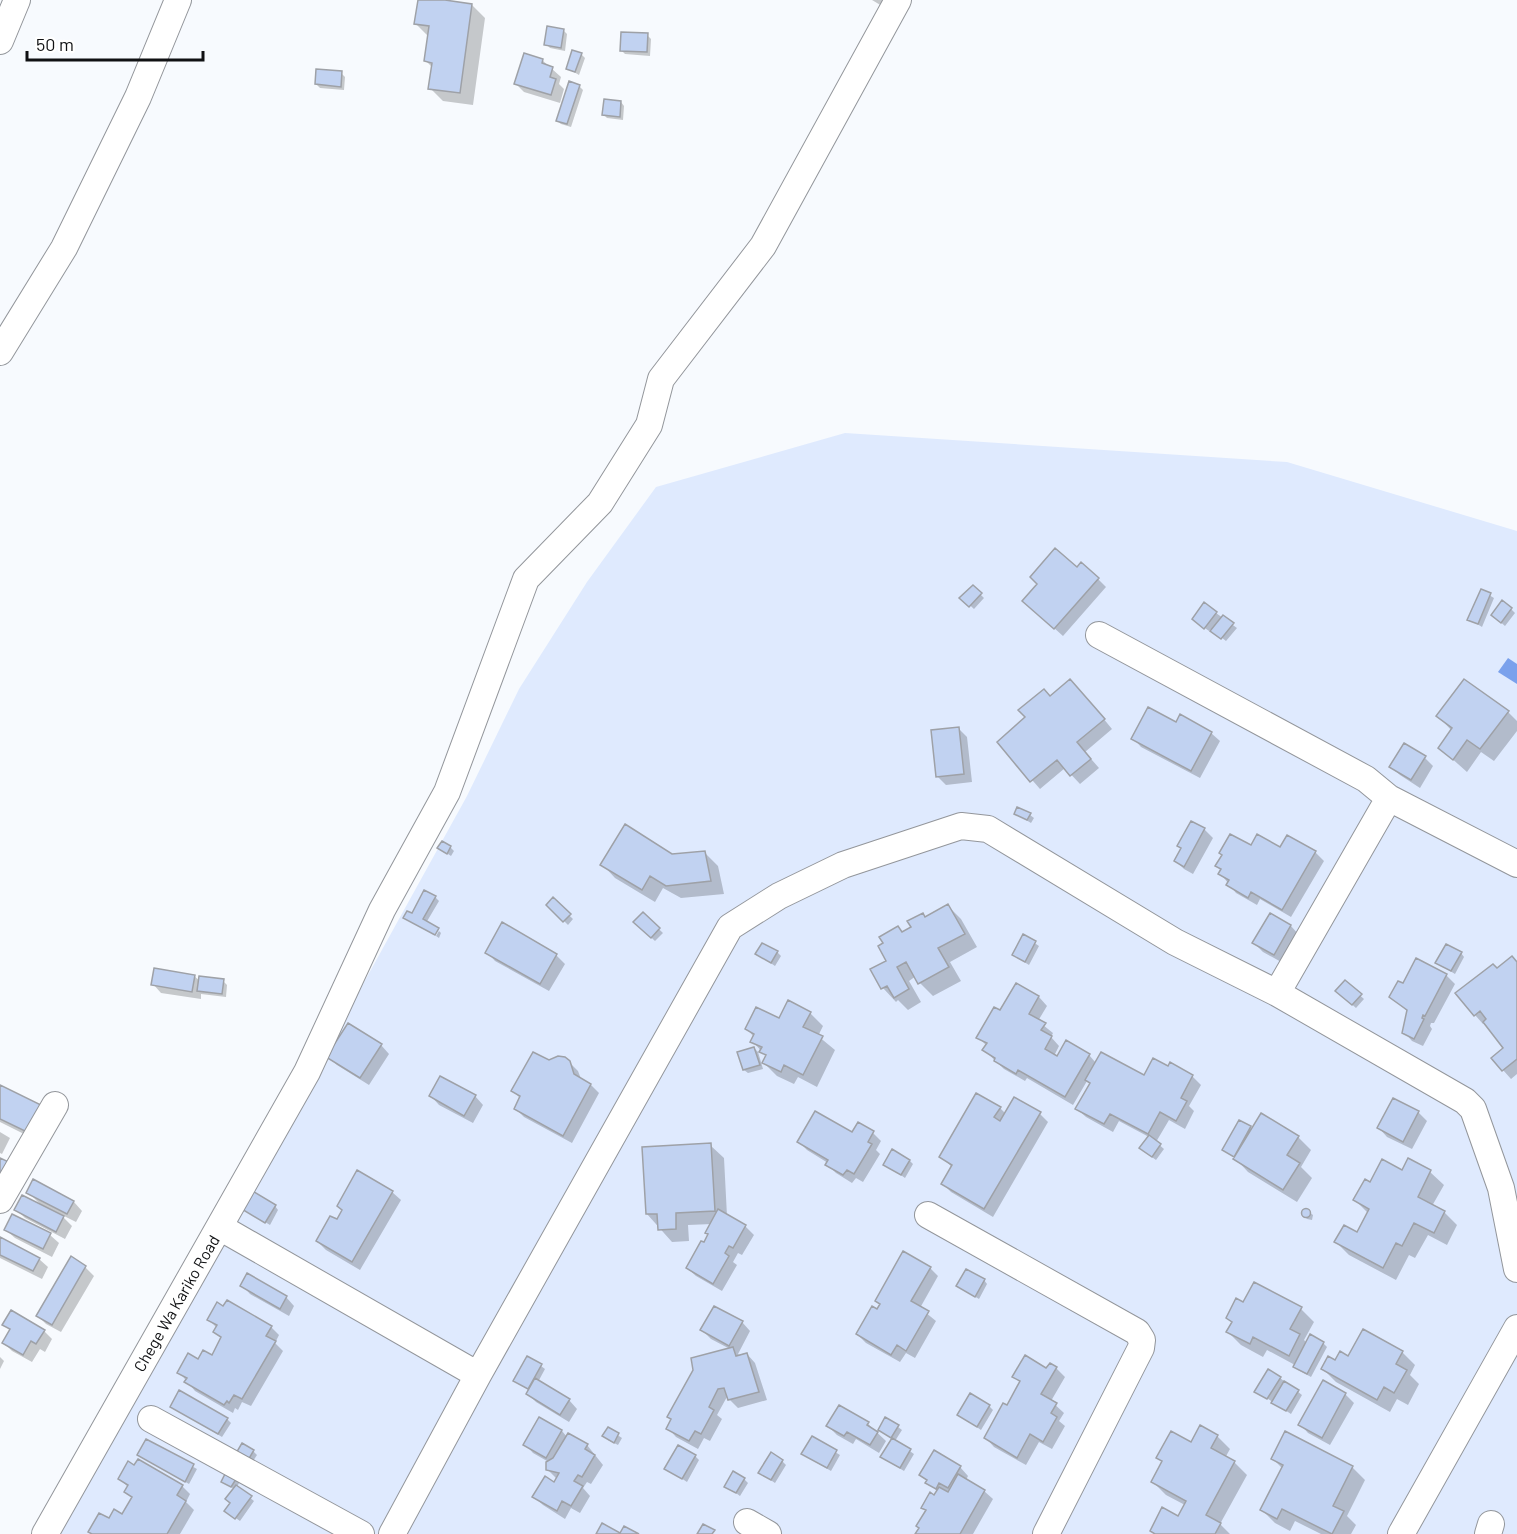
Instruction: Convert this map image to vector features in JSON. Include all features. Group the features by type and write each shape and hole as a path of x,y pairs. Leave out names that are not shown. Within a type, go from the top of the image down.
{"street":[{"path":"0,41 17,0"},
{"path":"0,352 64,248 138,97 178,0"},
{"name":"Chege Wa Kariko Road","path":"45,1534 307,1072 382,910 447,792 526,579 600,503 649,425 661,379 763,246 898,0"},
{"path":"1099,635 1366,779 1389,798 1517,864"},
{"path":"1277,993 1389,798"},
{"path":"392,1534 478,1375 730,927 779,896 843,865 961,826 988,828 1175,942 1277,993 1465,1101 1473,1109 1509,1187 1517,1269"},
{"path":"0,1200 55,1105"},
{"path":"928,1215 1137,1332 1142,1340 1141,1348 1046,1534"},
{"path":"230,1233 478,1375"},
{"path":"1401,1534 1517,1328"},
{"path":"151,1419 361,1534"}],"shaded area":[{"path":"845,433 1287,462 1517,531 1517,1534 59,1534 467,796 519,689 587,582 656,487"}],"water":[{"path":"1508,658 1517,664 1517,684 1498,672"}],"building":[{"path":"418,0 445,0 472,4 460,93 428,89 432,63 424,61 429,26 414,24"},
{"path":"547,26 564,29 561,48 544,45"},
{"path":"621,32 648,33 647,52 620,51"},
{"path":"572,50 582,53 575,72 566,69"},
{"path":"524,53 543,59 542,63 553,67 550,77 556,79 551,95 514,84"},
{"path":"316,69 342,71 341,87 315,84"},
{"path":"569,81 580,85 567,124 556,121"},
{"path":"604,99 621,101 620,117 602,115"},
{"path":"1055,548 1077,567 1081,562 1099,578 1054,629 1022,601 1037,584 1030,577"},
{"path":"973,585 982,593 969,607 959,598"},
{"path":"1481,589 1491,593 1478,624 1467,620"},
{"path":"1502,600 1512,608 1501,623 1491,615"},
{"path":"1204,602 1217,612 1204,629 1192,619"},
{"path":"1223,615 1234,623 1221,639 1210,631"},
{"path":"1070,679 1105,719 1077,742 1091,759 1070,776 1057,760 1030,782 997,742 1025,717 1018,710 1044,689 1050,696"},
{"path":"1464,679 1509,711 1480,749 1467,740 1453,760 1438,748 1452,728 1436,716"},
{"path":"1148,707 1176,722 1180,714 1212,732 1191,771 1131,739"},
{"path":"959,727 964,774 936,777 931,730"},
{"path":"1404,743 1426,756 1411,780 1389,767"},
{"path":"1017,807 1031,813 1027,820 1014,814"},
{"path":"1191,821 1205,828 1184,867 1174,861 1181,848 1177,846"},
{"path":"625,824 672,854 705,851 711,881 666,886 650,876 642,890 600,865"},
{"path":"1230,834 1251,845 1257,834 1280,847 1287,835 1316,851 1282,910 1251,892 1248,898 1226,885 1229,880 1218,874 1221,869 1215,866 1222,855 1219,853"},
{"path":"442,841 451,846 447,854 437,848"},
{"path":"424,890 436,896 423,919 439,928 435,935 403,918 407,911 412,913"},
{"path":"553,897 571,914 563,922 546,905"},
{"path":"948,904 965,934 938,948 949,967 918,984 906,962 897,967 909,989 894,998 887,986 881,989 870,969 886,961 878,946 883,943 879,937 898,926 902,932 911,927 907,921 923,913 925,917"},
{"path":"643,912 660,928 651,938 633,922"},
{"path":"1270,913 1291,925 1274,955 1252,943"},
{"path":"502,922 557,954 540,984 485,953"},
{"path":"1023,934 1036,941 1025,962 1012,955"},
{"path":"762,943 778,951 771,963 755,954"},
{"path":"1446,944 1462,952 1451,971 1435,963"},
{"path":"1512,956 1517,962 1517,1059 1502,1071 1491,1058 1503,1048 1483,1022 1486,1019 1480,1011 1474,1016 1455,993 1493,964 1497,968"},
{"path":"1416,958 1447,974 1425,1016 1423,1015 1424,1019 1414,1039 1402,1033 1407,1010 1389,997 1398,981 1403,983"},
{"path":"154,968 195,975 192,992 151,985"},
{"path":"199,976 224,979 222,994 197,991"},
{"path":"1345,980 1362,994 1352,1005 1335,991"},
{"path":"1016,983 1039,996 1029,1014 1046,1023 1041,1030 1052,1036 1045,1049 1057,1056 1066,1040 1090,1054 1065,1097 1018,1070 1016,1074 994,1061 995,1058 982,1050 987,1043 976,1038 994,1007 1000,1010"},
{"path":"788,1000 811,1012 803,1027 823,1036 803,1075 784,1065 781,1072 762,1063 766,1055 759,1052 762,1047 750,1042 754,1034 745,1029 756,1007 779,1018"},
{"path":"348,1023 382,1044 360,1078 326,1057"},
{"path":"754,1047 760,1065 743,1070 737,1052"},
{"path":"533,1052 549,1060 558,1056 565,1057 570,1061 574,1074 591,1084 563,1136 514,1109 520,1096 511,1091"},
{"path":"1101,1052 1144,1075 1153,1058 1168,1066 1170,1062 1193,1075 1181,1098 1187,1101 1176,1121 1160,1112 1148,1134 1110,1114 1104,1124 1075,1109 1090,1083 1085,1080"},
{"path":"440,1076 476,1095 464,1116 429,1096"},
{"path":"0,1085 41,1105 27,1132 0,1119"},
{"path":"976,1093 1001,1107 994,1117 1000,1121 1014,1097 1041,1112 984,1209 941,1184 952,1165 939,1157"},
{"path":"1393,1098 1419,1111 1403,1142 1377,1128"},
{"path":"815,1111 852,1132 858,1122 874,1131 868,1142 872,1144 854,1174 847,1170 843,1175 825,1165 828,1160 797,1142"},
{"path":"1261,1113 1299,1136 1287,1155 1300,1163 1283,1190 1233,1159"},
{"path":"1239,1120 1251,1126 1234,1157 1222,1150"},
{"path":"1149,1135 1161,1144 1152,1157 1139,1148"},
{"path":"711,1143 715,1211 676,1213 676,1229 658,1230 657,1214 646,1214 642,1147"},
{"path":"892,1149 910,1160 901,1175 883,1165"},
{"path":"0,1158 13,1164 0,1190"},
{"path":"1408,1158 1431,1170 1418,1197 1445,1211 1434,1233 1414,1223 1402,1246 1396,1243 1383,1268 1334,1242 1344,1225 1357,1232 1369,1209 1353,1200 1365,1179 1370,1182 1382,1159 1402,1170"},
{"path":"357,1170 393,1191 352,1262 316,1241 330,1216 337,1219 342,1210 337,1206"},
{"path":"33,1179 74,1201 67,1214 26,1193"},
{"path":"251,1190 276,1205 265,1223 240,1208"},
{"path":"22,1195 64,1216 56,1232 14,1210"},
{"path":"1306,1208 1311,1213 1306,1218 1301,1213"},
{"path":"718,1209 746,1225 733,1248 729,1246 725,1253 729,1256 713,1284 686,1268 701,1241 704,1242 708,1234 705,1233"},
{"path":"12,1214 51,1233 43,1249 4,1230"},
{"path":"0,1237 40,1258 33,1271 0,1255"},
{"path":"903,1251 931,1267 911,1301 929,1311 906,1351 897,1345 891,1355 856,1334 872,1306 877,1309 880,1304 875,1301"},
{"path":"71,1256 86,1266 52,1325 36,1316"},
{"path":"966,1269 985,1279 975,1297 956,1286"},
{"path":"247,1273 287,1296 280,1309 240,1286"},
{"path":"1254,1282 1302,1307 1290,1329 1300,1334 1289,1356 1253,1337 1250,1344 1226,1332 1232,1322 1226,1318 1236,1298 1243,1302"},
{"path":"227,1300 272,1326 266,1336 276,1341 242,1399 234,1395 229,1403 227,1401 224,1405 184,1382 187,1378 177,1373 188,1353 198,1359 203,1350 212,1355 221,1337 213,1332 217,1325 207,1320 217,1302 223,1306"},
{"path":"714,1306 743,1321 729,1346 700,1330"},
{"path":"11,1310 45,1330 36,1344 31,1341 23,1355 2,1343 10,1329 2,1325"},
{"path":"1363,1329 1403,1351 1396,1364 1407,1370 1394,1393 1384,1387 1377,1400 1321,1369 1328,1356 1335,1360 1340,1351 1348,1356"},
{"path":"1310,1334 1324,1342 1307,1374 1293,1367"},
{"path":"733,1347 736,1356 747,1353 759,1392 728,1400 724,1388 718,1389 709,1407 714,1410 701,1434 695,1431 689,1441 666,1429 671,1419 667,1417 693,1370 691,1358"},
{"path":"1025,1355 1046,1368 1050,1363 1057,1367 1041,1394 1057,1403 1051,1413 1057,1417 1043,1442 1030,1434 1017,1458 984,1438 1003,1403 1007,1405 1020,1381 1012,1377"},
{"path":"527,1356 542,1364 528,1389 513,1381"},
{"path":"1268,1369 1281,1377 1267,1399 1254,1392"},
{"path":"535,1378 570,1399 560,1415 526,1394"},
{"path":"1323,1380 1346,1393 1322,1438 1298,1425"},
{"path":"1284,1381 1299,1390 1286,1411 1271,1403"},
{"path":"179,1390 228,1418 218,1434 170,1407"},
{"path":"970,1393 990,1405 977,1427 957,1415"},
{"path":"839,1405 869,1422 867,1425 878,1432 870,1445 847,1432 844,1436 826,1426"},
{"path":"539,1417 562,1430 546,1458 523,1445"},
{"path":"885,1417 899,1425 891,1438 878,1430"},
{"path":"1200,1425 1218,1435 1211,1448 1235,1461 1206,1515 1221,1523 1215,1534 1155,1534 1150,1531 1162,1507 1178,1516 1186,1501 1151,1482 1162,1461 1156,1458 1171,1431 1191,1442"},
{"path":"608,1427 619,1433 614,1443 602,1436"},
{"path":"1285,1431 1353,1466 1333,1506 1344,1511 1332,1534 1282,1509 1277,1519 1260,1510 1283,1465 1271,1459"},
{"path":"568,1433 588,1444 585,1449 595,1455 582,1477 578,1475 574,1481 583,1486 571,1506 562,1501 557,1511 532,1497 545,1476 554,1482 559,1473 546,1470 546,1462 553,1458"},
{"path":"812,1436 837,1450 827,1468 801,1454"},
{"path":"892,1438 911,1449 900,1468 880,1457"},
{"path":"146,1439 194,1464 185,1482 137,1455"},
{"path":"242,1443 254,1450 247,1462 235,1455"},
{"path":"678,1445 696,1455 682,1479 664,1469"},
{"path":"934,1450 961,1466 948,1488 939,1483 936,1489 925,1483 927,1480 919,1475"},
{"path":"771,1452 783,1460 771,1480 758,1473"},
{"path":"138,1459 183,1485 177,1495 186,1501 167,1534 92,1534 88,1532 99,1513 109,1518 114,1509 122,1514 132,1497 124,1492 128,1485 118,1479 128,1461 134,1465"},
{"path":"227,1470 238,1476 231,1487 221,1482"},
{"path":"733,1471 745,1478 736,1493 724,1487"},
{"path":"958,1474 985,1490 960,1534 915,1534 919,1528 916,1526 926,1510 921,1508 930,1492 934,1495 939,1487 948,1492"},
{"path":"236,1485 252,1496 235,1519 224,1511 230,1503 225,1499"},
{"path":"602,1523 620,1533 624,1526 639,1534 596,1534"},
{"path":"703,1524 715,1530 712,1534 697,1534"}]}
